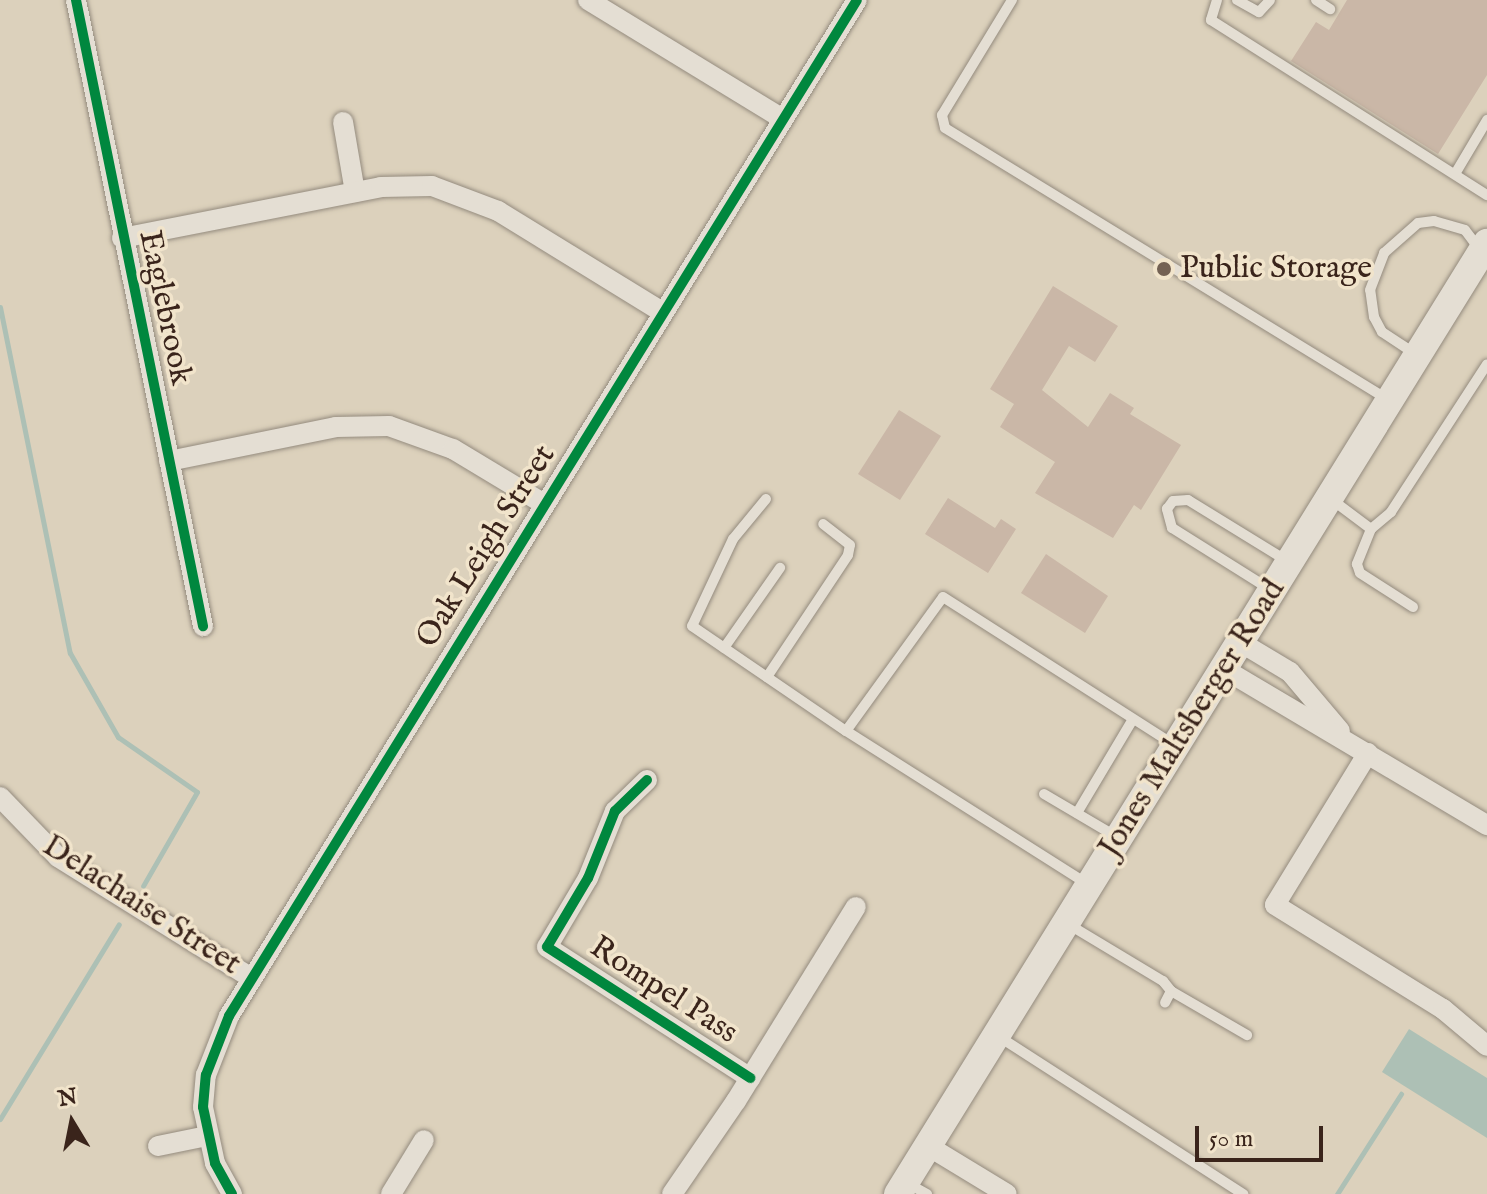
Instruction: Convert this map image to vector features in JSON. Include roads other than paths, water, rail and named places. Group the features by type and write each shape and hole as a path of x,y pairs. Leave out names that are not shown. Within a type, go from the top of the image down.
{"main road":[{"name":"Jones Maltsberger Road","path":"910,1190 928,1146 1485,251"}],"street":[{"name":"Eaglebrook","path":"76,0 203,626"},
{"path":"588,0 783,119"},
{"name":"Oak Leigh Street","path":"207,1136 206,1075 215,1045 252,978 857,0"},
{"path":"343,122 355,192"},
{"path":"122,238 355,192 415,185 464,194 662,312"},
{"path":"169,461 336,427 389,426 453,449 544,504"},
{"path":"1240,642 1290,672 1342,735"},
{"path":"1224,669 1342,735 1486,822"},
{"path":"1368,753 1275,905 1443,1009 1487,1046"},
{"name":"Rompel Pass","path":"647,780 615,811 588,878 547,947 750,1078"},
{"name":"Delachaise Street","path":"0,797 58,857 252,978"},
{"path":"672,1194 750,1078 856,907"},
{"path":"158,1146 207,1136 232,1194"},
{"path":"391,1194 424,1140"},
{"path":"928,1146 1007,1194"}],"lane":[{"path":"1012,0 942,115 945,128 1389,401"},
{"path":"1217,0 1211,20 1487,195"},
{"path":"1237,0 1259,12 1270,0"},
{"path":"1316,0 1330,9"},
{"path":"1455,174 1487,120"},
{"path":"1418,355 1382,332 1370,290 1384,253 1418,223 1434,221 1465,230 1485,251"},
{"path":"1413,607 1360,573 1357,564 1371,529 1391,512 1487,364"},
{"path":"1329,498 1371,529"},
{"path":"766,499 733,539 692,626 846,731 1090,885"},
{"path":"1272,590 1172,528 1167,509 1173,501 1188,500 1289,562"},
{"path":"767,677 848,555 850,545 823,524"},
{"path":"724,648 780,568"},
{"path":"846,731 943,597 1176,746"},
{"path":"1077,813 1133,719"},
{"path":"1044,794 1119,838"},
{"path":"1066,923 1171,991 1247,1035"},
{"path":"1165,1003 1171,991"},
{"path":"996,1035 1243,1194"}],"waterway":[{"path":"0,307 70,653 118,737 197,792 143,886"},
{"path":"0,1119 119,924"},
{"path":"1337,1194 1401,1094"}],"place":[{"name":"Public Storage","path":"1164,269"}]}
